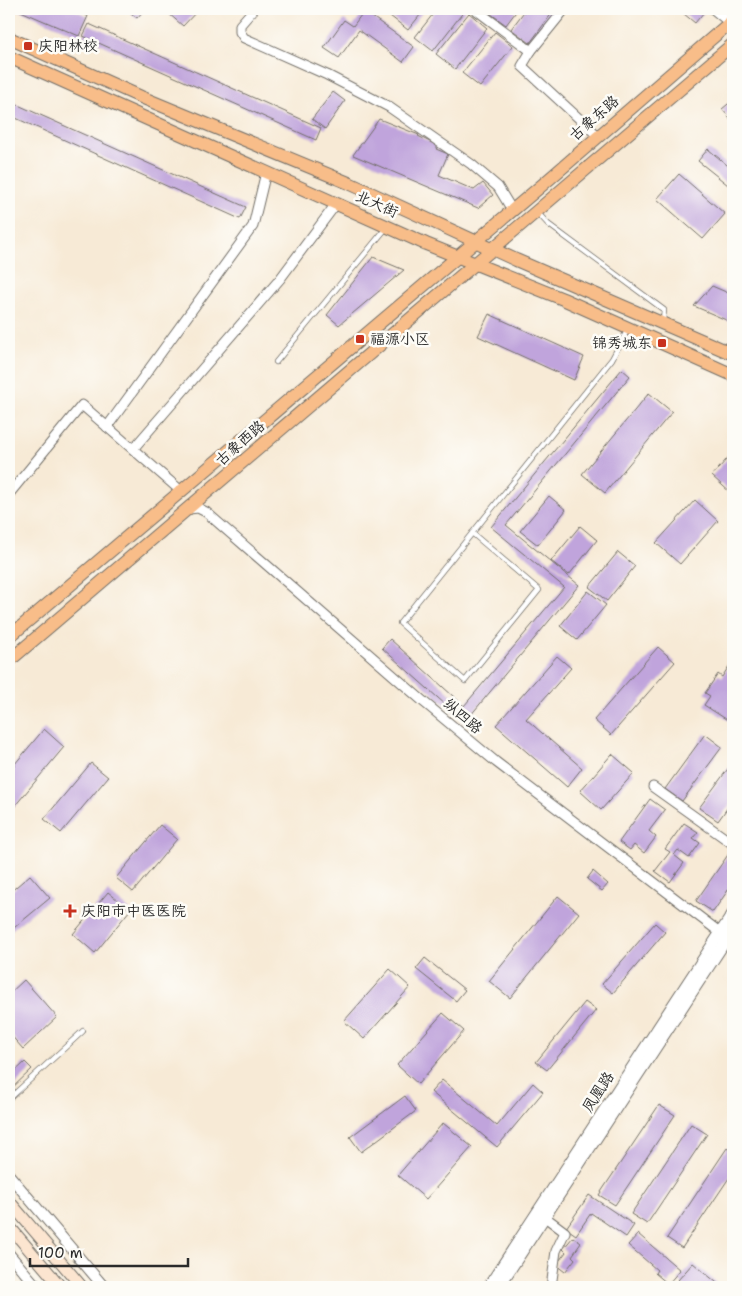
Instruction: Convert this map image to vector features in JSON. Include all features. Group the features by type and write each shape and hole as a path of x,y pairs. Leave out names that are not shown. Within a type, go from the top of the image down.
{"main road":[{"name":"古象东路","path":"475,240 732,22"},
{"name":"北大街","path":"9,38 141,97 352,184 492,249 733,354"},
{"path":"492,249 733,44"},
{"name":"北大街","path":"9,57 426,244 476,263 629,328 733,375"},
{"name":"古象西路","path":"9,637 475,240"},
{"name":"古象西路","path":"9,661 492,249"},
{"path":"9,1201 82,1287"},
{"path":"9,1226 61,1287"}],"street":[{"path":"254,9 240,25 240,32 244,38 327,75 389,108 471,164 498,187 512,210"},
{"path":"475,9 531,51"},
{"path":"565,9 531,51 522,66 598,136"},
{"path":"713,9 732,22"},
{"path":"107,427 253,226 266,172"},
{"path":"132,449 280,279 336,204"},
{"path":"9,494 82,405 180,492"},
{"name":"纵四路","path":"208,492 206,501 210,509 429,698 499,757 727,933"},
{"name":"纵四路","path":"189,508 206,512 425,703 496,762 727,933"},
{"path":"653,787 733,844"},
{"name":"凤凰路","path":"499,1287 727,933 733,913"},
{"name":"凤凰路","path":"488,1287 727,933"},
{"path":"9,1175 104,1287"},
{"path":"545,1217 565,1232 556,1251 551,1287"},
{"path":"9,1254 37,1287"}],"lane":[{"path":"536,212 548,224 664,310 662,323"},
{"path":"276,362 387,226"},
{"path":"472,533 538,590 465,681 400,623 472,533 612,358 629,328"},
{"path":"9,1099 83,1031"}],"building":[{"path":"16,9 72,9 88,16 79,36"},
{"path":"126,9 145,9 137,18"},
{"path":"172,9 199,9 183,26 168,13"},
{"path":"395,9 425,9 408,30 390,16"},
{"path":"437,9 465,10 433,51 415,37"},
{"path":"489,9 518,9 506,25 487,11"},
{"path":"526,9 555,9 530,43 511,29"},
{"path":"678,9 700,9 704,12 695,23"},
{"path":"364,11 414,47 403,62 359,30 339,58 324,48 344,20 353,26"},
{"path":"469,13 487,28 455,69 436,54"},
{"path":"89,24 321,128 316,140 83,36"},
{"path":"495,32 513,46 480,87 462,73"},
{"path":"333,92 345,101 325,129 312,119"},
{"path":"733,100 733,122 722,109"},
{"path":"9,101 246,207 240,219 9,115"},
{"path":"379,119 419,135 438,146 436,149 448,154 439,175 474,190 483,183 493,195 478,208 353,155"},
{"path":"708,149 733,170 733,189 698,161"},
{"path":"679,174 725,214 703,239 657,199"},
{"path":"373,257 404,270 339,325 327,315"},
{"path":"712,286 733,295 733,323 694,306"},
{"path":"489,314 584,357 574,380 478,336"},
{"path":"622,369 630,376 506,525 579,585 465,722 382,648 390,639 464,706 564,587 491,527"},
{"path":"649,393 672,412 605,493 582,474"},
{"path":"733,452 733,495 712,476"},
{"path":"549,496 566,510 538,545 520,531"},
{"path":"695,500 718,521 680,564 656,543"},
{"path":"580,526 597,540 569,575 551,561"},
{"path":"618,552 635,566 607,601 589,587"},
{"path":"588,591 606,605 577,640 560,626"},
{"path":"658,647 675,662 611,735 594,720"},
{"path":"557,656 571,668 526,719 582,768 567,787 496,725"},
{"path":"733,660 733,714 729,721 704,705 710,696 705,693 718,674 722,677"},
{"path":"44,729 64,747 9,813 9,771"},
{"path":"705,734 722,747 682,801 665,789"},
{"path":"612,754 634,773 601,810 580,791"},
{"path":"733,762 733,800 718,821 699,808"},
{"path":"91,763 108,777 61,833 44,819"},
{"path":"650,799 665,810 649,831 656,837 644,853 634,845 630,850 619,842"},
{"path":"684,823 698,832 693,838 700,843 689,858 678,850 674,855 684,863 670,882 655,871 670,852 665,849"},
{"path":"160,825 177,839 133,892 116,878"},
{"path":"732,849 733,883 713,912 696,901"},
{"path":"593,871 608,884 602,891 587,879"},
{"path":"30,875 50,898 9,932 9,893"},
{"path":"108,892 130,910 95,953 73,934"},
{"path":"558,896 579,913 510,998 489,981"},
{"path":"655,923 665,932 613,993 602,984"},
{"path":"425,958 465,990 456,1001 416,969"},
{"path":"390,969 410,987 364,1039 344,1021"},
{"path":"24,980 57,1017 23,1049 9,1033 9,994"},
{"path":"585,1002 596,1010 547,1070 536,1062"},
{"path":"443,1013 464,1031 418,1084 397,1065"},
{"path":"25,1062 32,1069 9,1091 9,1077"},
{"path":"442,1080 497,1126 533,1083 543,1092 497,1147 431,1092"},
{"path":"405,1096 416,1111 361,1152 350,1137"},
{"path":"659,1105 675,1115 615,1205 599,1195"},
{"path":"443,1123 472,1147 426,1199 398,1175"},
{"path":"691,1124 707,1134 647,1224 631,1214"},
{"path":"727,1148 733,1152 733,1172 682,1248 667,1238"},
{"path":"589,1195 634,1225 626,1237 591,1213 576,1235 566,1228"},
{"path":"638,1234 680,1270 668,1284 655,1273 657,1270 628,1245"},
{"path":"573,1237 581,1243 572,1256 575,1259 565,1272 556,1265 566,1252 563,1249"},
{"path":"693,1263 722,1287 686,1287 678,1280"}],"place":[{"name":"庆阳林校","path":"28,46"},
{"name":"福源小区","path":"360,339"},
{"name":"锦秀城东","path":"662,343"},
{"name":"庆阳市中医医院","path":"70,911"}]}
